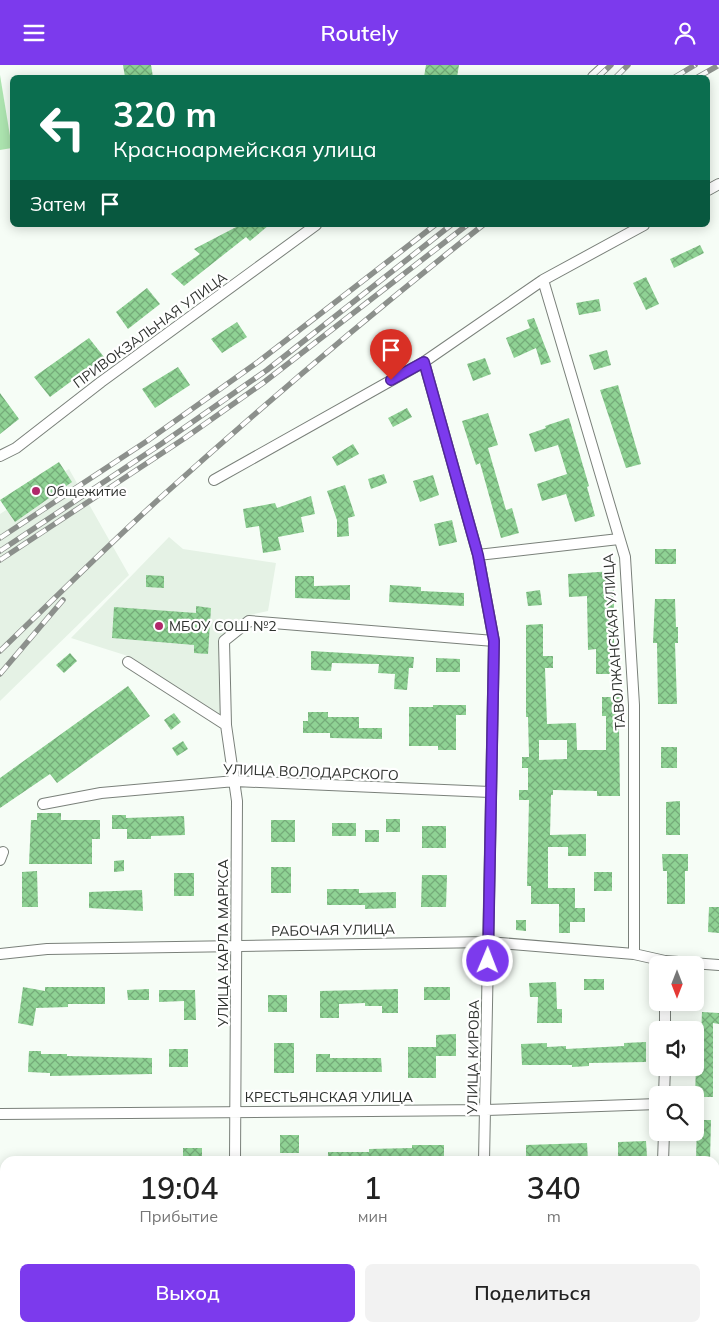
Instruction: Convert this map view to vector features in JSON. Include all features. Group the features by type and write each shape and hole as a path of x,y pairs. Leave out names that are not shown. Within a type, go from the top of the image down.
{"street":[{"path":"595,75 606,65"},
{"name":"ПРИВОКЗАЛЬНАЯ УЛИЦА","path":"0,456 16,448 101,382 313,227"},
{"path":"214,480 424,362 543,280 640,227"},
{"name":"ТАВОЛЖАНСКАЯ УЛИЦА","path":"543,280 625,557 634,705 634,954"},
{"name":"УЛИЦА КИРОВА","path":"424,362 478,555 494,641 484,1156"},
{"path":"478,555 619,539"},
{"name":"УЛИЦА КАРЛА МАРКСА","path":"234,1156 237,946 236,781 226,725 224,641 249,621 494,641"},
{"path":"128,661 226,725"},
{"name":"УЛИЦА ВОЛОДАРСКОГО","path":"43,804 102,793 236,781 490,792"},
{"name":"РАБОЧАЯ УЛИЦА","path":"0,954 47,949 488,942 634,954 649,958"},
{"name":"РАБОЧАЯ УЛИЦА","path":"704,964 719,965"},
{"name":"КРЕСТЬЯНСКАЯ УЛИЦА","path":"0,1114 486,1110 649,1103"},
{"path":"663,1156 664,1141"}],"shaded area":[{"path":"69,469 129,575 0,701 0,514"},
{"name":"МБОУ СОШ №2","path":"169,537 183,549 276,563 268,611 250,615 219,639 221,715 131,657 71,638"}],"green space":[{"path":"0,75 10,136 10,148 0,150"}],"building":[{"path":"123,65 151,65 153,75 125,75"},
{"path":"426,65 459,65 457,75 424,75"},
{"path":"236,227 267,227 250,241 246,237 184,286 171,274 200,254 194,249"},
{"path":"700,245 704,253 674,268 670,259"},
{"path":"646,277 659,304 646,310 633,283"},
{"path":"147,288 160,304 128,329 116,312"},
{"path":"599,299 601,311 579,315 576,303"},
{"path":"534,318 551,362 541,365 536,348 514,358 506,338 530,328 527,320"},
{"path":"237,322 247,337 222,353 211,339"},
{"path":"89,338 104,357 50,397 34,377"},
{"path":"607,350 611,365 594,370 589,355"},
{"path":"485,358 491,374 473,381 467,364"},
{"path":"178,367 190,385 155,408 142,389"},
{"path":"618,385 641,464 626,468 600,390"},
{"path":"0,393 19,419 0,434"},
{"path":"407,408 412,417 393,427 388,418"},
{"path":"488,413 498,445 488,448 506,510 512,508 519,533 501,538 480,463 476,465 462,421"},
{"path":"569,418 589,486 587,487 595,516 575,522 566,494 542,501 537,484 567,474 558,445 535,452 529,434"},
{"path":"353,444 359,454 337,466 332,457"},
{"name":"Общежитие","path":"59,462 72,482 15,522 0,500"},
{"path":"384,474 387,483 371,489 368,479"},
{"path":"433,475 439,495 420,502 413,481"},
{"path":"345,485 355,516 348,518 349,536 337,537 337,520 327,491"},
{"path":"311,496 315,514 301,517 304,532 278,537 281,550 263,553 259,526 246,528 243,509 275,503 277,508"},
{"path":"452,520 457,542 439,546 434,524"},
{"path":"655,549 676,549 676,564 655,564"},
{"path":"614,571 614,649 610,649 610,674 596,674 596,649 588,650 587,596 569,597 568,574"},
{"path":"146,575 164,576 164,588 146,587"},
{"path":"295,576 314,576 314,586 350,585 350,600 295,598"},
{"path":"390,585 421,587 421,591 464,593 464,606 389,602"},
{"path":"540,590 542,605 528,606 526,592"},
{"path":"655,599 675,599 676,627 678,627 678,643 675,643 677,704 658,704 657,643 653,643"},
{"path":"196,606 211,608 208,654 194,653 194,645 112,638 114,607 196,613"},
{"path":"543,624 543,656 553,656 553,668 545,668 547,724 576,723 577,750 606,750 606,716 602,716 602,697 621,697 621,725 619,725 620,796 597,796 597,791 553,790 553,795 551,795 550,835 586,834 586,856 568,856 568,847 548,847 548,888 575,888 575,908 585,908 585,922 570,922 570,933 559,933 559,904 531,904 531,886 527,886 529,800 519,800 519,790 528,790 528,768 522,768 522,757 529,757 528,717 526,717 526,625","holes":["539,740 567,740 567,759 539,760"]},
{"path":"311,651 414,657 413,668 409,668 407,690 394,689 395,674 378,673 379,664 332,663 331,671 311,670"},
{"path":"70,653 77,661 64,673 56,665"},
{"path":"436,658 460,659 460,672 436,672"},
{"path":"128,686 150,716 57,783 50,774 0,808 0,778"},
{"path":"433,705 466,705 466,715 456,715 456,750 438,750 438,746 409,746 409,707 433,707"},
{"path":"308,712 328,712 328,717 359,717 359,728 382,728 382,739 330,738 330,733 303,733 303,721 308,721"},
{"path":"174,713 181,722 171,730 164,720"},
{"path":"183,741 188,749 177,756 172,748"},
{"path":"661,747 677,747 677,768 661,768"},
{"path":"680,801 680,835 666,835 666,802"},
{"path":"37,813 61,813 61,820 100,820 100,839 92,839 92,864 29,864 31,820 37,820"},
{"path":"112,815 126,815 126,818 184,816 185,835 151,836 151,839 127,839 127,829 112,829"},
{"path":"386,819 400,819 400,832 386,832"},
{"path":"271,820 295,820 295,842 271,842"},
{"path":"332,823 356,823 356,836 332,836"},
{"path":"422,826 446,826 446,848 422,848"},
{"path":"365,830 379,830 379,842 365,842"},
{"path":"662,854 688,854 688,871 685,871 685,904 667,904 667,871 663,871"},
{"path":"124,860 124,871 114,872 114,861"},
{"path":"271,867 291,867 291,893 271,893"},
{"path":"37,871 38,907 22,907 22,872"},
{"path":"594,872 612,872 612,891 594,891"},
{"path":"174,873 194,873 194,896 174,896"},
{"path":"422,875 447,875 446,907 421,907"},
{"path":"327,889 359,889 359,893 396,892 396,908 365,909 365,905 327,905"},
{"path":"142,890 143,911 89,908 89,892"},
{"path":"709,907 719,907 719,933 708,932"},
{"path":"516,920 526,920 526,931 516,930"},
{"path":"584,979 604,979 604,990 584,990"},
{"path":"556,982 557,1009 562,1009 562,1023 537,1023 538,997 530,997 529,983"},
{"path":"23,987 45,991 45,987 105,987 105,1004 68,1004 68,1007 36,1008 33,1026 18,1023"},
{"path":"424,987 450,987 450,1000 424,1000"},
{"path":"149,989 149,1000 128,1000 127,990"},
{"path":"398,989 398,1013 382,1013 382,1006 365,1006 365,1003 339,1004 339,1018 320,1018 320,991"},
{"path":"159,990 195,990 196,1020 184,1020 184,1001 159,1002"},
{"path":"268,995 287,995 287,1012 268,1012"},
{"path":"702,1012 719,1013 719,1024 713,1023 713,1097 704,1097 704,1086 695,1086 696,1076 704,1076 704,1021 702,1021"},
{"path":"456,1034 456,1056 436,1056 436,1078 408,1078 408,1047 436,1047 436,1035"},
{"path":"646,1042 646,1062 589,1063 589,1066 572,1067 572,1065 522,1065 521,1044 547,1043 547,1047 566,1046 566,1049 624,1046 624,1043"},
{"path":"274,1043 294,1043 294,1073 274,1073"},
{"path":"169,1049 188,1049 188,1067 169,1067"},
{"path":"29,1051 41,1051 41,1054 67,1054 67,1056 152,1058 152,1074 50,1076 50,1073 28,1072"},
{"path":"316,1054 330,1054 330,1058 381,1058 382,1072 316,1072"},
{"path":"704,1120 711,1120 710,1156 696,1156 696,1141 704,1141"},
{"path":"280,1135 299,1135 299,1153 280,1153"},
{"path":"646,1141 647,1156 618,1156 618,1142"},
{"path":"587,1143 588,1156 526,1156 526,1145"},
{"path":"412,1145 444,1145 444,1156 328,1156 328,1152 369,1152 369,1149 412,1148"},
{"path":"183,1148 202,1148 202,1156 183,1156"}],"railway":[{"path":"600,75 611,65"},
{"path":"618,75 628,65"},
{"path":"678,75 695,65"},
{"path":"702,75 719,65"},
{"path":"0,538 147,441 258,362 432,227"},
{"path":"0,551 161,444 267,370 448,227"},
{"path":"0,560 185,438 263,383 464,227"},
{"path":"0,651 119,536 238,428 481,227"},
{"path":"0,674 63,600"}],"place":[{"name":"Общежитие","path":"36,491"},
{"name":"МБОУ СОШ №2","path":"159,626"}],"route":[{"path":"391,380 424,362 478,555 494,641 488,961"}]}
